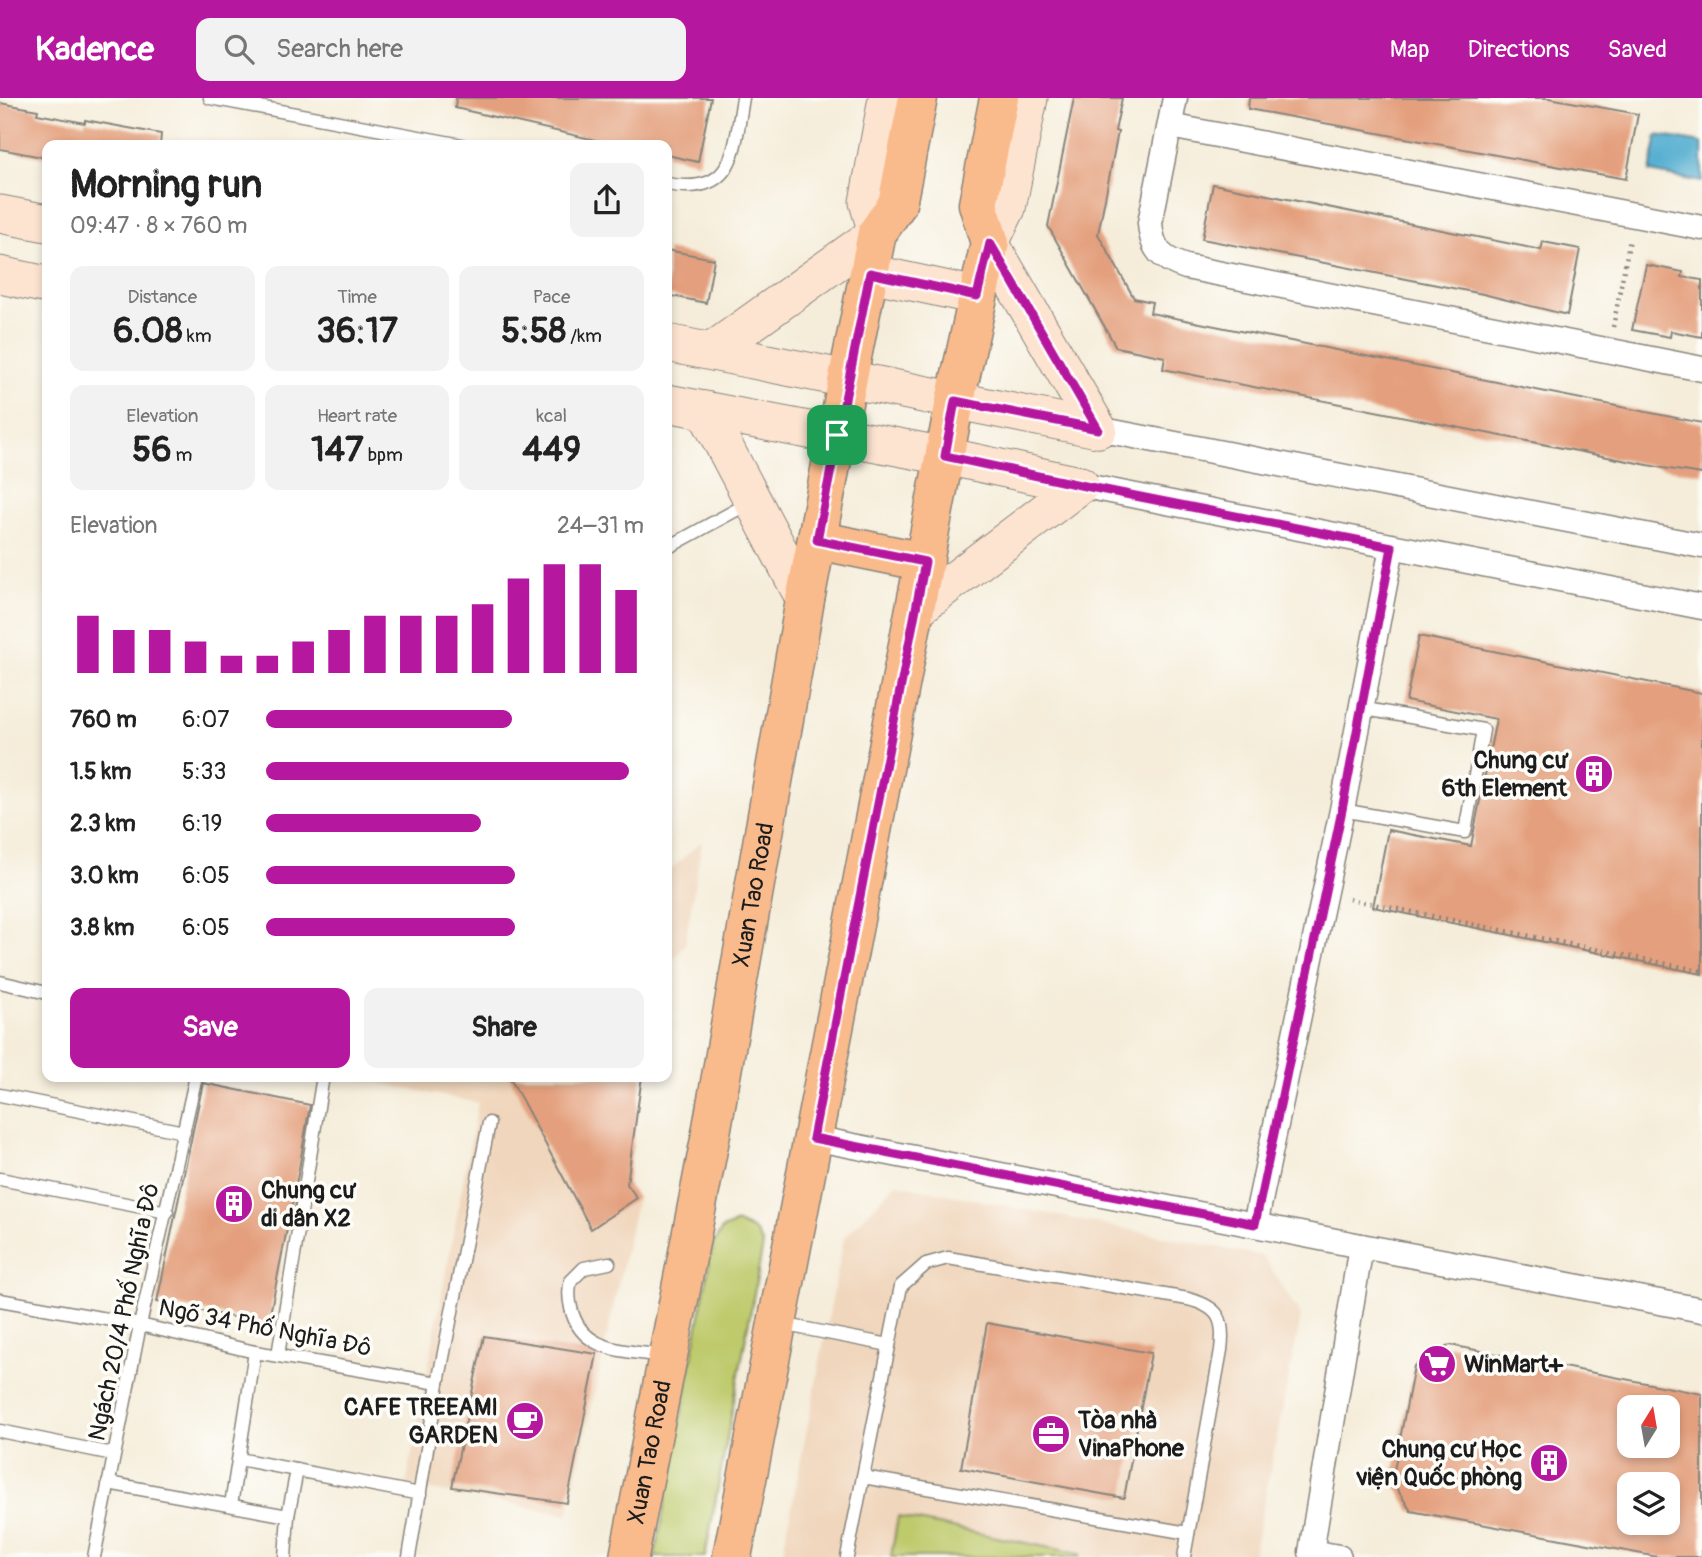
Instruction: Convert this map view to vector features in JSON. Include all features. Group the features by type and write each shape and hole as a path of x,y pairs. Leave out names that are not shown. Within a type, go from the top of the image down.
{"main road":[{"name":"Xuan Tao Road","path":"629,1557 718,1093 805,600 848,377 877,233 897,204 918,98"},
{"path":"732,1557 955,401 990,243 978,204 999,98"},
{"path":"817,540 925,562"}],"street":[{"name":"Xuan Tao Road","path":"877,233 868,202 887,98"},
{"path":"1029,98 1007,208 990,243 1098,429"},
{"path":"1175,98 1150,223 1151,238 1158,251 1170,262 1702,369"},
{"path":"1170,126 1702,228"},
{"path":"0,214 42,222"},
{"path":"712,351 877,233"},
{"path":"870,273 977,296"},
{"path":"0,275 42,284"},
{"path":"672,344 1702,546"},
{"path":"672,403 1702,607"},
{"path":"705,410 805,600"},
{"path":"915,610 1080,485"},
{"path":"1255,1224 1342,810 1392,547"},
{"path":"813,1138 1702,1310"},
{"path":"1339,1557 1311,1552 1361,1246"}],"lane":[{"path":"210,98 435,140"},
{"path":"672,185 686,187 700,184 718,177 730,166 743,98"},
{"path":"672,545 752,501"},
{"path":"1342,810 1465,832 1483,730 1360,708"},
{"path":"0,982 42,992"},
{"name":"Ngách 20/4 Phố Nghĩa Đô","path":"94,1557 140,1325 195,1082"},
{"path":"278,1355 322,1082"},
{"path":"0,1095 184,1132"},
{"path":"409,1557 438,1383 489,1123"},
{"path":"0,1179 167,1212"},
{"path":"847,1557 901,1286 926,1264 948,1258 1188,1299 1213,1308 1220,1320 1222,1343 1184,1557"},
{"path":"609,1263 584,1268 571,1281 570,1304 580,1329 592,1342 602,1346 668,1357"},
{"name":"Ngõ 34 Phố Nghĩa Đô","path":"0,1300 140,1325 255,1352 438,1383"},
{"path":"777,1324 888,1345"},
{"path":"231,1505 255,1352"},
{"path":"0,1432 114,1454"},
{"path":"239,1459 420,1494"},
{"path":"285,1557 297,1470"},
{"path":"863,1477 1188,1533"},
{"path":"108,1483 289,1516"}],"path":[{"path":"1611,334 1632,231"},
{"path":"1324,894 1702,971"}],"shaded area":[{"path":"702,841 685,944 672,961 672,868"},
{"path":"373,1082 641,1082 627,1184 637,1198 568,1515 406,1485 478,1103"},
{"path":"896,1184 1263,1256 1301,1316 1253,1557 782,1557 844,1238"}],"green space":[{"path":"737,1223 755,1231 763,1245 705,1557 655,1557 713,1244 722,1229"},
{"path":"898,1517 1080,1554 1080,1557 891,1557"}],"water":[{"path":"1657,135 1702,143 1702,182 1650,172"}],"building":[{"path":"456,98 711,98 698,162 672,156 672,140 595,140 455,108"},
{"path":"1074,98 1122,98 1098,234 1134,298 1152,302 1150,313 1702,423 1702,474 1163,369 1165,357 1116,347 1048,226"},
{"path":"1249,98 1549,98 1638,114 1626,179 1248,109"},
{"path":"0,103 38,110 37,114 161,134 160,140 42,140 42,157 0,149"},
{"path":"1213,184 1541,250 1543,242 1580,249 1567,315 1483,294 1202,239"},
{"path":"672,251 714,259 706,303 672,296"},
{"path":"1646,265 1683,272 1682,277 1702,280 1702,337 1671,331 1670,337 1632,330"},
{"name":"Chung cư 6th Element","path":"1419,636 1702,693 1702,974 1373,907 1388,830 1471,846 1496,719 1406,701"},
{"path":"512,1082 641,1082 627,1184 637,1198 591,1229"},
{"name":"Chung cư di dân X2","path":"203,1083 310,1105 268,1324 157,1302"},
{"name":"Tòa nhà VinaPhone","path":"987,1323 1151,1353 1124,1498 961,1468"},
{"name":"CAFE TREEAMI GARDEN","path":"484,1336 597,1354 567,1503 452,1487"},
{"name":"Chung cư Học viện Quốc phòng","path":"1450,1345 1702,1394 1702,1557 1658,1557 1411,1511 1392,1481 1414,1366"}],"place":[{"name":"Chung cư 6th Element","path":"1594,774"},
{"name":"Chung cư di dân X2","path":"234,1204"},
{"name":"WinMart+","path":"1437,1364"},
{"name":"CAFE TREEAMI GARDEN","path":"525,1421"},
{"name":"Tòa nhà VinaPhone","path":"1051,1434"},
{"name":"Chung cư Học viện Quốc phòng","path":"1549,1463"}],"route":[{"path":"990,243 1098,429 955,401 945,456 1392,547 1342,810 1255,1224 813,1138 925,562 817,540 837,435 870,273 977,296 990,243"}]}
